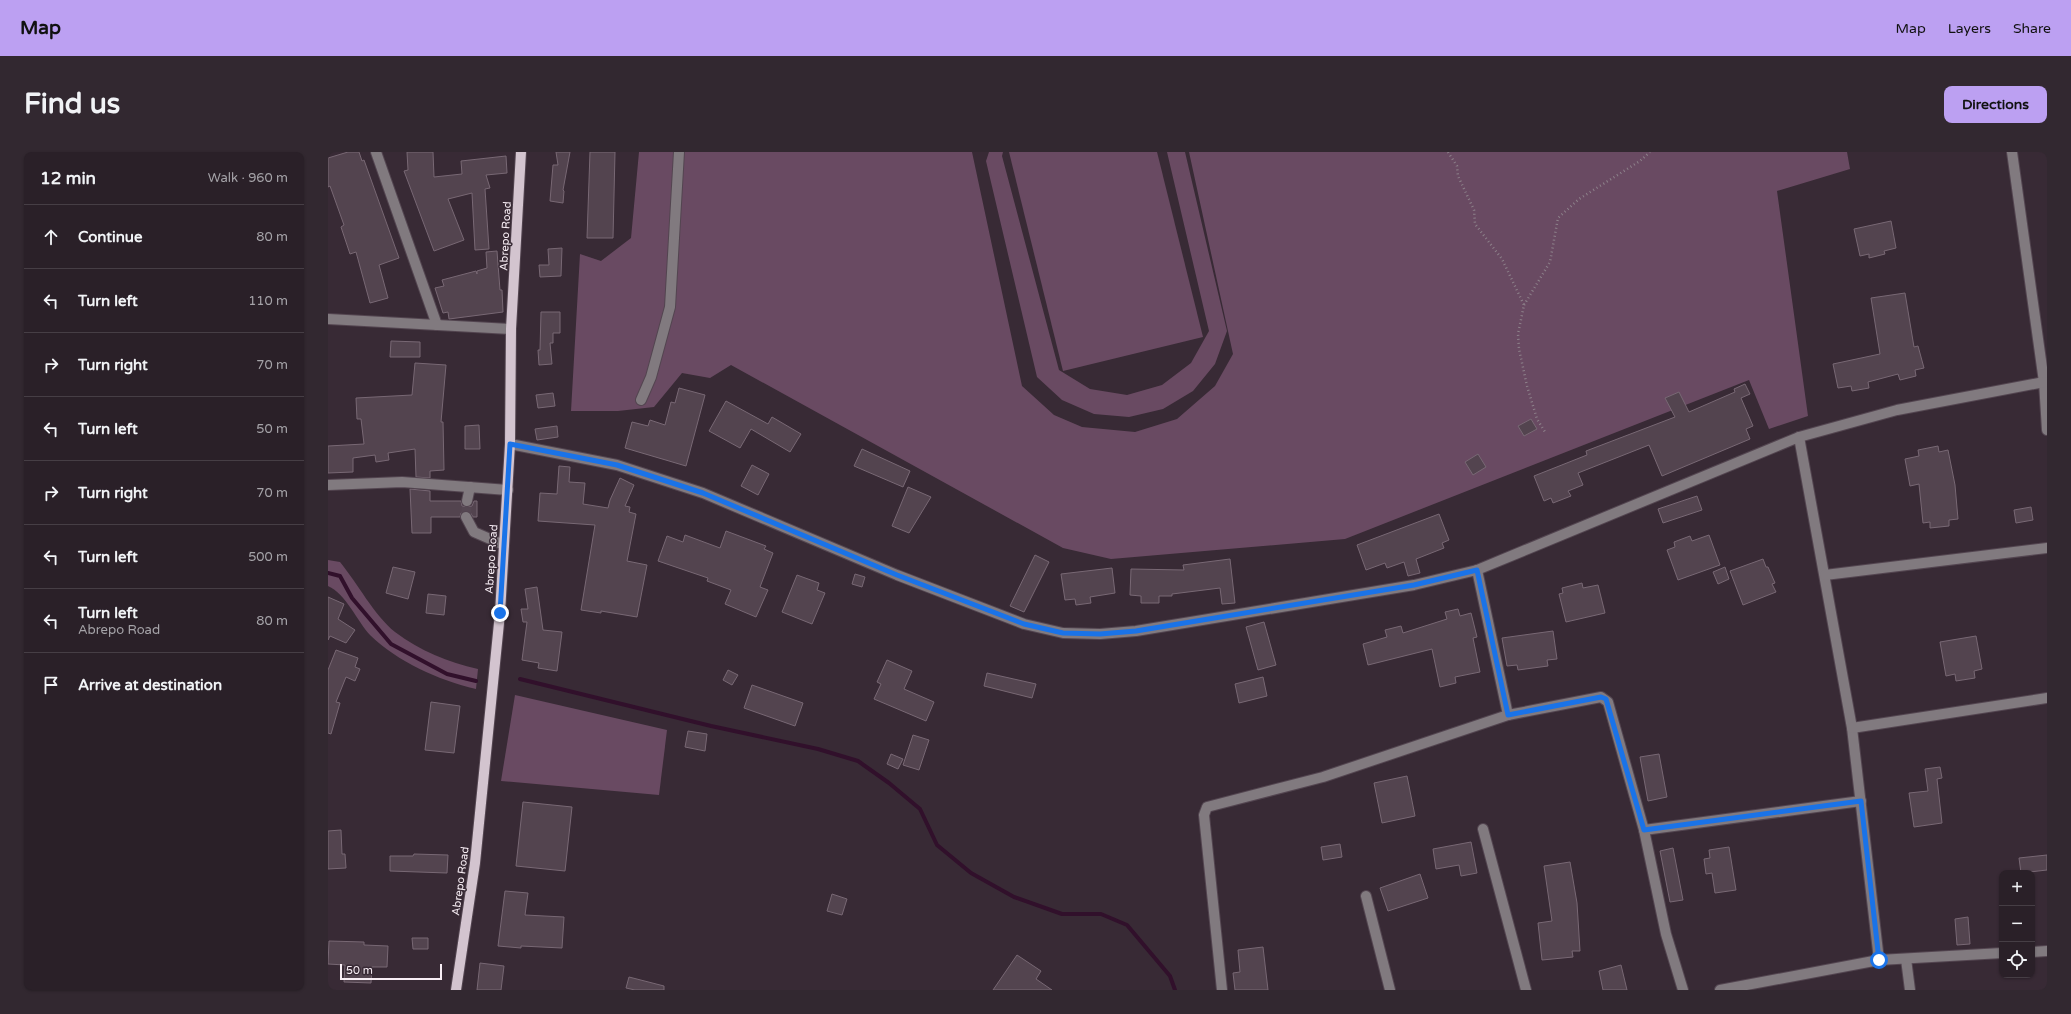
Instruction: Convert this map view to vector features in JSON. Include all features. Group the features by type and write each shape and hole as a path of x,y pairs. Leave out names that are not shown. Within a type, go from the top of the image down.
{"main road":[{"name":"Abrepo Road","path":"456,990 475,863 484,781 504,545 510,444 511,328 521,152"}],"street":[{"path":"376,152 437,325"},
{"path":"641,400 651,377 670,307 679,152"},
{"path":"2012,152 2044,382 2047,430"},
{"path":"328,319 511,328"},
{"path":"510,444 617,465 703,493 897,575 1024,624 1063,633 1100,634 1136,631 1414,585 1477,570 1799,438 1897,410 2044,382"},
{"path":"1799,438 1852,728 1879,960"},
{"path":"328,485 402,482 508,490"},
{"path":"467,501 470,487"},
{"path":"466,517 474,532 504,545"},
{"path":"1825,575 2047,548"},
{"path":"1477,570 1508,715"},
{"path":"1222,990 1204,815 1207,808 1323,778 1508,715 1601,697 1606,699 1644,830 1666,934 1683,990"},
{"path":"1852,728 2047,698"},
{"path":"1644,830 1861,801"},
{"path":"1484,829 1526,990"},
{"path":"1366,896 1390,990"},
{"path":"2035,952 2047,951"},
{"path":"1720,990 1879,960 1999,954"},
{"path":"1906,959 1910,990"}],"path":[{"path":"1448,152 1457,166 1458,176 1474,210 1475,224 1502,259 1524,305"},
{"path":"1545,432 1537,419 1526,386 1519,349 1518,334 1524,305 1550,262 1558,218 1579,199 1640,161 1650,152"}],"shaded area":[{"path":"639,152 972,152 1022,386 1054,415 1082,427 1135,432 1177,419 1215,386 1233,354 1189,152 1847,152 1850,169 1777,191 1808,416 1769,429 1749,380 1345,539 1111,559 1063,548 731,365 710,378 682,373 654,407 618,411 571,411 580,254 601,261 631,238"},
{"path":"989,152 1003,152 1002,156 1059,370 1090,389 1127,395 1162,385 1191,363 1209,331 1167,152 1185,152 1227,331 1215,364 1193,391 1163,409 1129,417 1094,414 1062,400 1037,377 986,161"},
{"path":"1009,152 1157,152 1203,337 1063,371"},
{"path":"328,560 340,562 380,617 395,632 414,645 435,655 478,669 476,689 447,681 419,669 393,654 381,645 365,629 346,601 328,586"},
{"path":"515,695 667,730 659,795 501,781"}],"building":[{"path":"348,152 359,152 362,161 364,160 399,258 379,265 388,298 370,303 356,252 350,254 341,227 344,225 330,186 328,187 328,158"},
{"path":"407,152 433,152 434,177 462,174 461,161 506,156 507,173 486,175 490,188 485,189 489,249 475,250 472,193 448,199 464,240 434,251 404,171 408,170"},
{"path":"556,152 570,152 563,190 563,203 550,201 553,165 558,165"},
{"path":"590,152 615,152 613,238 587,238"},
{"path":"1891,221 1896,248 1884,251 1885,254 1869,258 1869,254 1860,256 1854,229"},
{"path":"562,248 561,276 540,277 539,265 549,265 548,249"},
{"path":"497,251 503,312 449,319 448,312 443,313 435,288 444,286 442,280 476,271 477,274 477,271 487,268 486,252"},
{"path":"1905,293 1914,347 1918,346 1924,368 1915,370 1916,376 1900,380 1898,374 1868,382 1869,388 1852,391 1851,386 1838,388 1833,364 1880,354 1871,298"},
{"path":"541,312 560,312 560,333 553,333 553,343 550,343 552,364 539,365 538,350 540,350"},
{"path":"391,341 420,342 420,357 390,357"},
{"path":"415,363 446,365 441,422 443,422 444,470 430,471 430,478 416,477 415,449 388,453 389,460 376,462 375,455 353,458 353,472 328,473 328,446 364,444 361,419 357,419 356,398 412,395"},
{"path":"1745,384 1750,394 1741,398 1753,426 1746,429 1750,439 1662,476 1649,445 1578,473 1583,485 1568,491 1571,496 1553,503 1551,498 1544,501 1534,476 1587,455 1586,451 1675,417 1665,398 1679,392 1689,412 1735,392 1734,389"},
{"path":"679,388 705,395 686,466 625,448 632,422 648,426 650,420 665,425 671,402 675,403"},
{"path":"553,393 555,406 538,408 536,395"},
{"path":"726,401 768,424 772,417 801,434 790,452 751,429 740,448 709,431"},
{"path":"1531,419 1537,429 1524,436 1518,426"},
{"path":"479,425 480,449 465,449 465,426"},
{"path":"557,426 558,437 537,440 535,429"},
{"path":"1938,446 1939,452 1948,450 1955,485 1958,519 1949,520 1949,526 1930,528 1930,522 1923,523 1919,484 1910,486 1905,459 1919,456 1918,450"},
{"path":"862,449 910,471 903,487 854,466"},
{"path":"1478,454 1486,467 1473,475 1465,462"},
{"path":"752,465 769,474 758,495 741,486"},
{"path":"559,466 570,467 569,482 585,483 583,504 608,508 620,478 634,485 625,506 630,507 629,512 636,514 627,561 647,565 637,617 601,611 601,613 581,610 595,525 538,521 540,493 557,494"},
{"path":"908,487 931,497 909,533 892,526"},
{"path":"410,489 430,491 430,501 461,501 462,506 466,507 472,506 474,501 477,501 477,517 473,517 470,512 466,511 461,513 460,517 431,517 431,533 412,533"},
{"path":"1697,496 1702,510 1663,523 1658,509"},
{"path":"2031,507 2033,520 2016,523 2014,510"},
{"path":"1439,514 1449,540 1442,543 1444,548 1416,559 1420,573 1408,576 1404,562 1387,568 1385,563 1366,570 1357,545"},
{"path":"726,531 766,546 764,549 773,553 760,587 768,590 756,617 725,604 731,590 707,581 708,578 658,561 667,536 683,542 685,535 720,548"},
{"path":"1709,535 1720,565 1678,580 1667,550 1675,547 1674,542 1690,536 1692,541"},
{"path":"1035,555 1049,562 1024,612 1010,606"},
{"path":"1230,559 1235,603 1222,604 1220,588 1172,594 1172,596 1159,596 1159,603 1141,603 1141,596 1130,595 1131,569 1184,570 1183,565"},
{"path":"1763,559 1775,583 1772,584 1776,592 1743,605 1730,571"},
{"path":"393,567 415,572 408,599 386,593"},
{"path":"1725,567 1729,579 1718,584 1713,572"},
{"path":"1112,568 1115,593 1090,597 1091,603 1076,605 1075,599 1065,600 1061,574"},
{"path":"855,574 865,577 862,587 852,584"},
{"path":"797,575 819,583 817,590 825,593 812,624 782,612"},
{"path":"1582,583 1583,588 1598,585 1605,613 1566,622 1559,594 1563,593 1562,588"},
{"path":"537,587 543,630 562,632 557,671 538,668 539,663 522,660 527,622 523,622 521,609 528,609 525,589"},
{"path":"428,594 446,596 444,615 426,613"},
{"path":"328,597 344,604 338,619 355,630 346,643 330,636 328,640"},
{"path":"1458,609 1460,616 1471,613 1477,637 1473,638 1480,672 1455,677 1456,683 1440,687 1432,649 1368,665 1363,644 1387,637 1385,630 1401,626 1403,633 1447,619 1445,612"},
{"path":"1264,622 1276,665 1258,670 1246,627"},
{"path":"1553,631 1557,659 1547,660 1548,666 1518,670 1517,665 1507,666 1502,638"},
{"path":"1976,636 1982,669 1974,671 1975,678 1956,681 1955,674 1946,676 1940,642"},
{"path":"336,650 358,658 355,667 360,669 355,681 346,677 336,702 340,703 331,734 328,733 328,670"},
{"path":"887,660 912,671 904,689 934,702 926,721 874,699 881,684 877,682"},
{"path":"728,670 738,675 732,685 723,680"},
{"path":"987,673 1036,684 1032,698 984,686"},
{"path":"1263,677 1267,696 1239,703 1235,684"},
{"path":"752,685 803,703 795,726 744,708"},
{"path":"431,702 460,706 454,753 425,750"},
{"path":"688,731 707,734 705,751 685,747"},
{"path":"913,735 929,740 919,770 903,765"},
{"path":"891,754 903,759 898,769 887,764"},
{"path":"1659,754 1667,797 1648,801 1640,757"},
{"path":"1940,767 1942,778 1937,779 1942,823 1914,827 1909,793 1928,791 1925,769"},
{"path":"1407,776 1415,816 1382,823 1374,783"},
{"path":"523,802 572,807 565,871 516,866"},
{"path":"341,830 342,854 345,854 346,868 328,869 328,831"},
{"path":"1471,842 1477,873 1461,876 1459,865 1436,869 1433,849"},
{"path":"1340,844 1342,857 1323,860 1321,847"},
{"path":"1729,847 1736,890 1715,893 1712,873 1706,874 1704,859 1710,858 1709,850"},
{"path":"1673,848 1683,900 1670,902 1660,851"},
{"path":"414,854 448,855 447,873 390,871 390,856 413,856"},
{"path":"2047,855 2047,870 2035,871 2035,870 2021,870 2019,858"},
{"path":"1570,862 1577,903 1580,951 1572,951 1573,957 1542,960 1538,923 1552,921 1544,866"},
{"path":"1420,874 1428,898 1388,911 1380,888"},
{"path":"505,891 528,893 525,915 564,917 562,948 521,946 521,948 498,946"},
{"path":"832,894 847,899 842,915 827,911"},
{"path":"1968,917 1970,944 1957,945 1955,919"},
{"path":"412,938 428,938 428,949 413,949"},
{"path":"329,941 364,942 364,945 388,946 387,967 372,967 371,983 344,982 345,965 328,964"},
{"path":"1263,947 1268,990 1235,990 1233,973 1240,972 1238,950"},
{"path":"1017,955 1041,971 1036,979 1052,990 993,990"},
{"path":"480,963 504,966 501,990 477,990"},
{"path":"1621,965 1627,990 1603,990 1599,971"},
{"path":"629,977 664,986 664,990 635,990 626,988"}],"waterway":[{"path":"328,573 340,576 352,598 391,644 447,674 476,681"},
{"path":"520,679 711,726 818,749 858,761 889,783 920,809 937,845 971,873 1014,897 1062,914 1101,914 1127,925 1170,976 1175,990"}],"tunnel":[{"path":"466,517 467,501"}],"route":[{"path":"500,613 510,444 617,465 703,493 897,575 984,609 1024,624 1063,633 1100,634 1136,631 1414,585 1477,570 1508,715 1601,697 1606,699 1644,830 1861,801 1879,960"}]}
